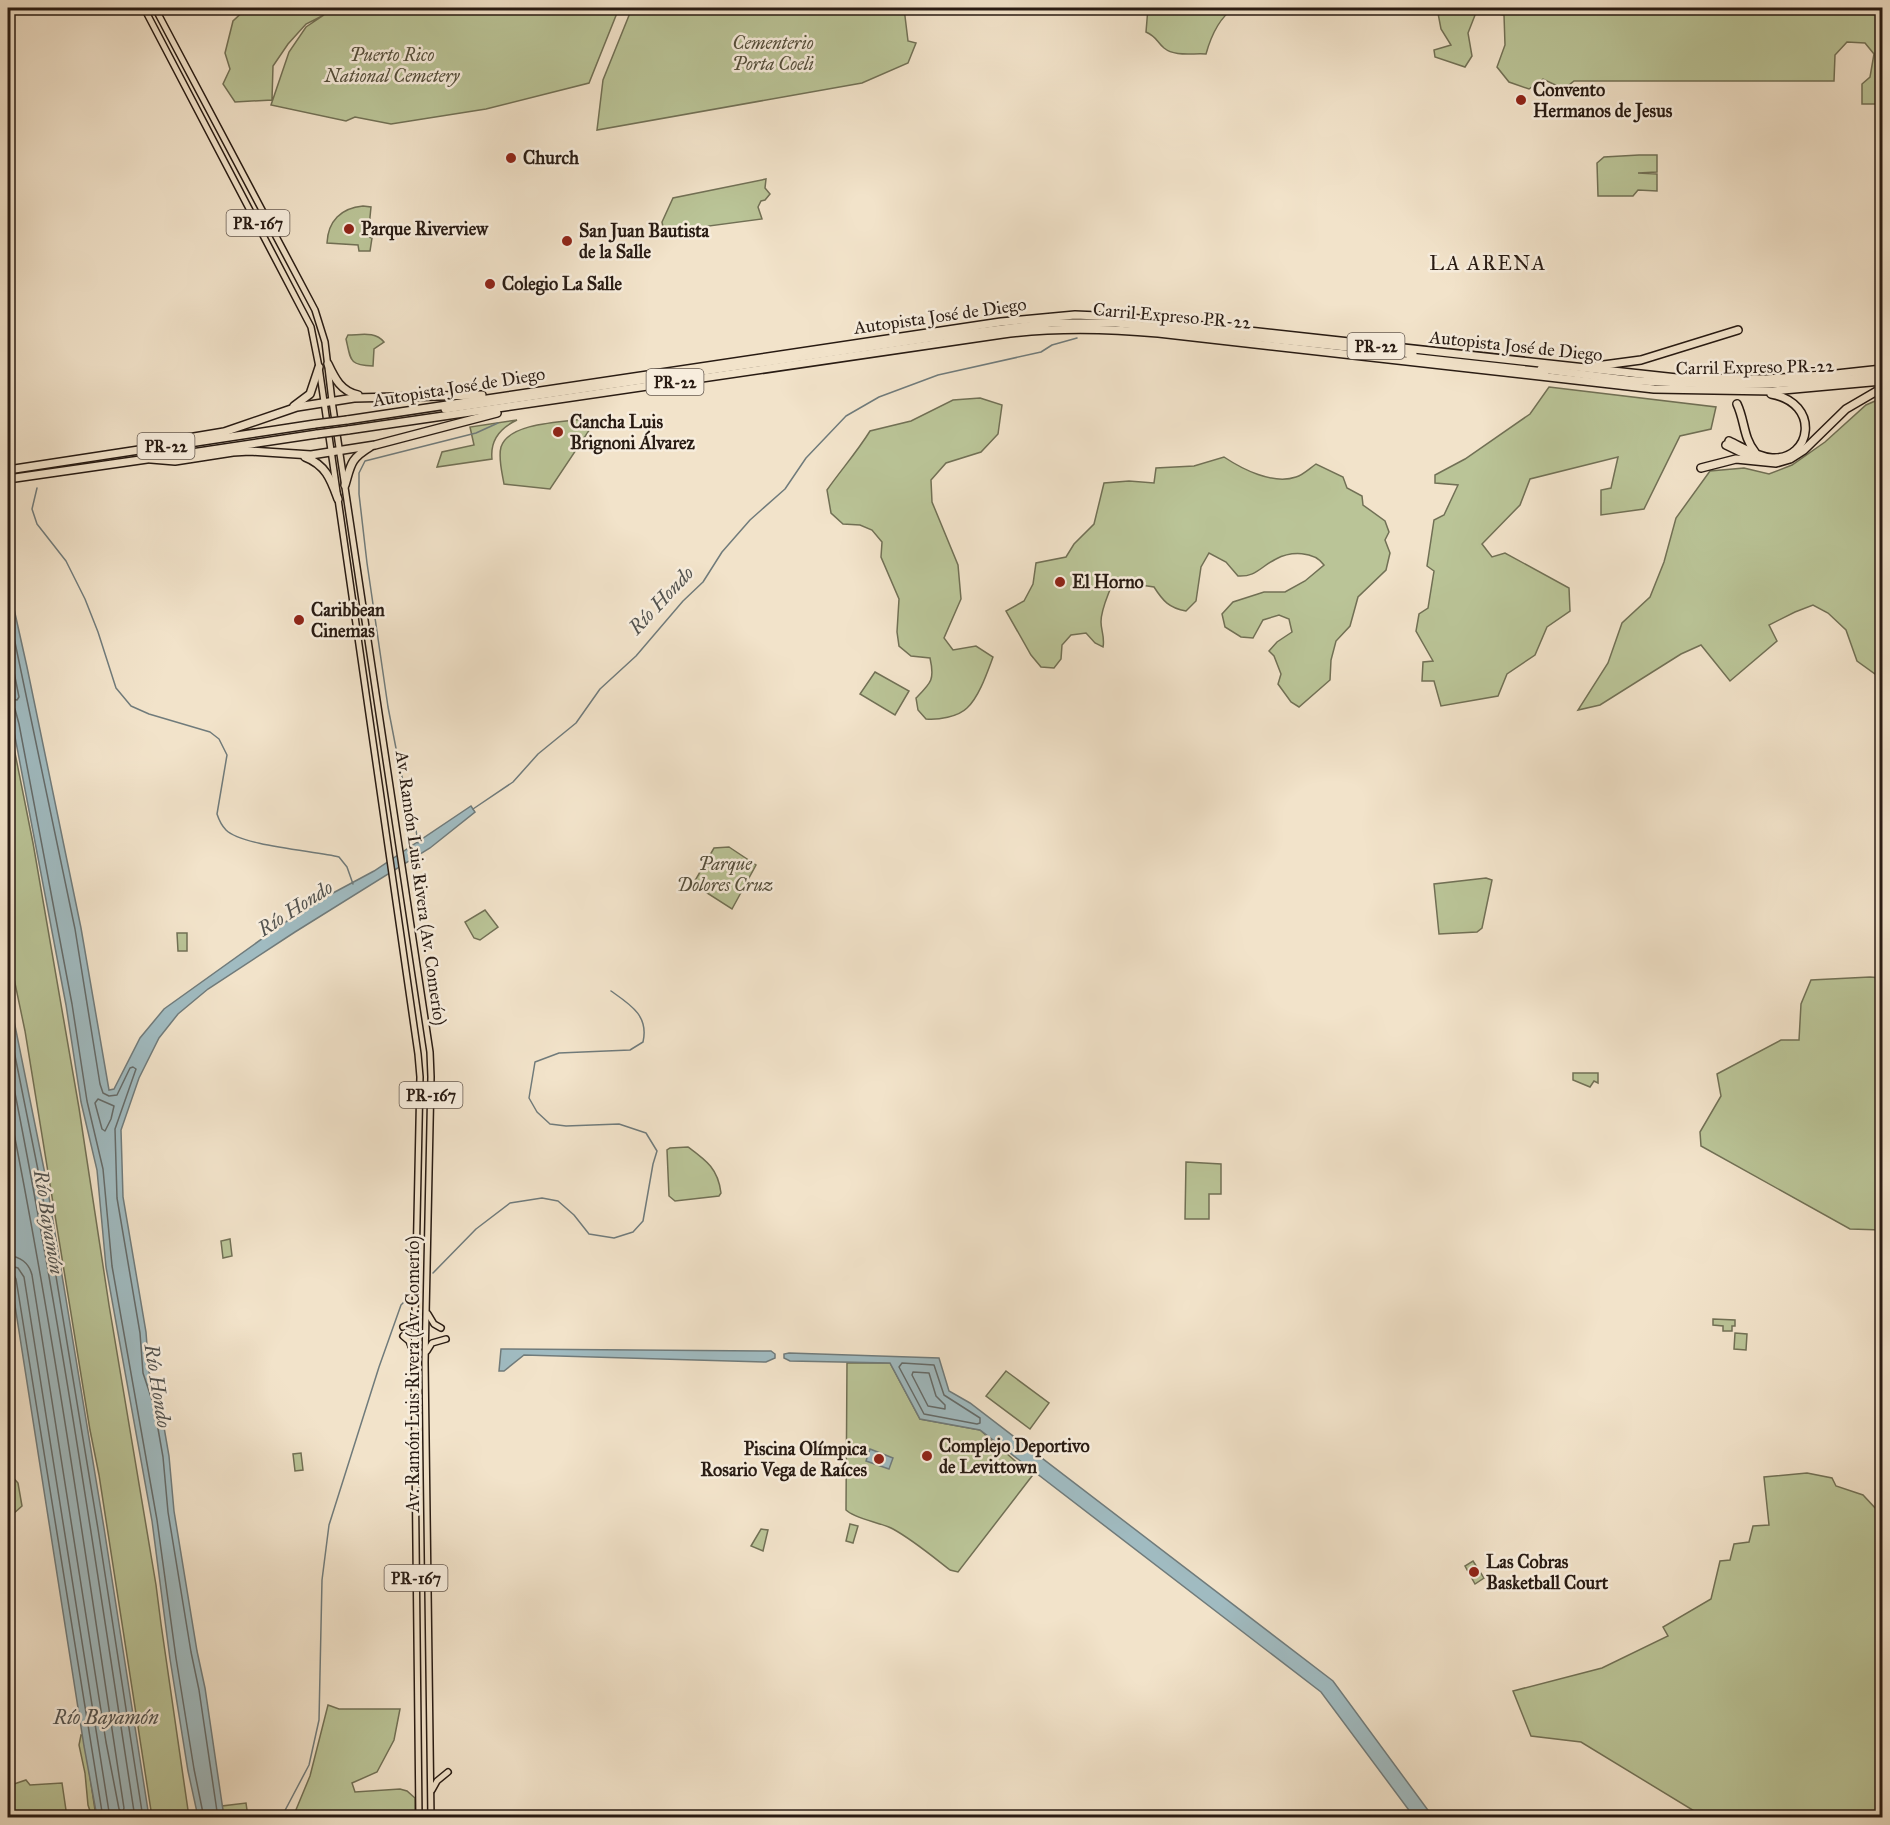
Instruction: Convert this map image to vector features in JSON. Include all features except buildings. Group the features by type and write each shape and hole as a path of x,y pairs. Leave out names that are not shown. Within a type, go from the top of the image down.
{"highway":[{"name":"Autopista José de Diego","path":"347,425 533,391 1032,324 1075,315 1122,317 1721,385 1826,387 1882,381"},
{"name":"Carril Expreso PR-22","path":"1032,324 1116,323 1447,358 1627,380 1721,385"},
{"name":"Autopista José de Diego","path":"8,470 149,449 536,403 1032,324 1109,328 1654,389 1721,385 1755,387 1882,369"},
{"path":"347,425 1002,328"},
{"path":"1539,364 1558,362 1600,366 1622,364 1653,357 1738,330"},
{"path":"328,364 342,387 351,393 367,396"},
{"path":"288,410 310,394 319,367"},
{"name":"Carril Expreso PR-22","path":"1755,387 1882,375"},
{"path":"1701,468 1730,459 1786,456 1798,447 1806,430 1802,412 1792,400 1755,387"},
{"path":"1727,443 1776,463 1790,459 1804,450 1846,410 1882,388"},
{"path":"149,449 170,441 224,432 288,410 367,396 469,396 533,391"},
{"path":"152,459 175,460 250,451 300,455 339,451 375,445 536,403"},
{"path":"1737,405 1742,415 1744,435 1757,457"},
{"path":"131,462 150,455 316,429"},
{"path":"18,469 49,467 316,429"},
{"name":"Autopista José de Diego","path":"8,479 152,459 316,429"},
{"path":"345,485 353,460 375,445"},
{"path":"300,455 314,460 325,470 332,481 338,499"}],"main road":[{"name":"Av. Ramón Luis Rivera (Av. Comerío)","path":"144,8 311,327 345,485 430,1052 425,1358 431,1818"},
{"name":"Av. Ramón Luis Rivera (Av. Comerío)","path":"155,8 315,310 321,325 328,364 331,452 390,845 420,1077 414,1355 419,1818"},
{"path":"426,1310 434,1324 441,1328"},
{"path":"404,1327 411,1324 415,1318"},
{"path":"403,1336 409,1341 414,1355"},
{"path":"425,1358 428,1347 432,1343 446,1339"},
{"path":"431,1798 434,1784 448,1772"}],"green space":[{"name":"Puerto Rico National Cemetery","path":"247,8 619,8 589,83 486,109 391,124 355,117 346,121 271,105 289,52 306,27 324,15 306,24 273,66 272,100 235,102 223,84 230,69 225,53 233,21"},
{"name":"Cementerio Porta Coeli","path":"632,8 904,8 908,41 916,43 908,63 862,83 597,130 603,80"},
{"path":"1148,8 1234,8 1216,28 1206,54 1178,54 1168,51 1146,32"},
{"path":"1437,8 1882,8 1882,121 1876,115 1876,104 1862,104 1862,84 1870,77 1874,54 1865,43 1847,42 1835,55 1834,81 1574,81 1564,89 1543,79 1529,89 1509,82 1497,67 1505,45 1504,15 1477,10 1468,33 1472,56 1465,67 1435,57 1434,50 1451,45 1441,29"},
{"path":"1657,155 1657,172 1638,173 1657,174 1657,191 1638,190 1633,196 1598,196 1597,163 1604,157"},
{"path":"766,179 765,188 770,194 761,201 758,207 762,219 664,232 662,222 673,198"},
{"name":"Parque Riverview","path":"355,207 371,207 368,237 372,238 370,251 359,251 358,245 327,243 330,228 337,217"},
{"path":"348,335 372,335 384,342 374,349 373,366 355,363 352,360 346,339"},
{"path":"1549,387 1716,407 1711,429 1680,436 1644,509 1601,515 1601,490 1611,488 1618,457 1530,479 1520,505 1482,544 1492,557 1505,553 1569,588 1570,611 1547,627 1535,655 1507,674 1498,696 1441,706 1434,681 1422,681 1423,662 1433,661 1416,631 1419,614 1428,608 1434,571 1427,566 1434,520 1444,515 1458,485 1435,483 1435,475 1465,459 1530,414"},
{"path":"980,398 1002,405 998,434 981,452 946,463 931,480 932,502 958,565 961,599 944,638 953,650 976,646 993,657 979,691 967,708 948,717 926,719 918,710 916,698 925,689 932,676 930,658 911,656 899,646 897,632 899,599 881,557 882,542 872,530 860,525 843,524 831,513 827,490 870,431 911,421 953,400"},
{"path":"1882,398 1882,679 1857,661 1846,630 1828,613 1813,605 1769,625 1777,641 1730,681 1701,645 1681,654 1600,705 1578,710 1608,663 1622,623 1650,597 1664,562 1676,518 1710,471 1744,468 1769,474 1792,465 1825,442 1866,405"},
{"path":"592,418 590,429 550,489 504,484 500,456 501,447 506,438 527,427"},
{"path":"517,420 497,435 492,459 437,467 442,452 474,445 470,427"},
{"path":"1224,457 1258,475 1278,479 1299,476 1316,464 1343,477 1347,488 1362,496 1363,505 1385,521 1389,532 1385,540 1390,553 1386,570 1358,597 1350,626 1336,641 1331,660 1330,680 1299,707 1291,702 1278,684 1281,674 1274,656 1269,651 1277,642 1292,632 1289,619 1279,615 1263,620 1253,638 1241,637 1225,627 1222,614 1233,602 1264,592 1285,592 1305,581 1324,565 1314,557 1302,554 1282,556 1254,573 1238,576 1226,562 1209,553 1201,567 1196,601 1186,611 1167,603 1154,587 1134,584 1111,587 1101,618 1103,647 1095,643 1086,633 1071,635 1062,645 1061,659 1054,668 1041,667 1031,655 1006,611 1024,601 1033,584 1036,563 1066,557 1074,544 1094,524 1104,483 1129,481 1154,483 1156,468 1194,466"},
{"path":"875,672 909,691 895,715 860,694"},
{"path":"8,718 33,843 79,1108 156,1585 189,1817 152,1817 99,1475 25,1031 8,950"},
{"name":"Parque Dolores Cruz","path":"729,847 756,865 732,909 693,884 714,848"},
{"path":"1486,878 1492,880 1482,928 1477,932 1439,934 1434,884"},
{"path":"485,910 498,927 480,940 474,938 465,922"},
{"path":"177,933 187,933 187,951 178,951"},
{"path":"1882,978 1882,1230 1850,1229 1701,1146 1700,1132 1721,1096 1717,1074 1781,1040 1799,1040 1801,1004 1811,980"},
{"path":"1573,1073 1598,1073 1598,1083 1594,1081 1590,1087 1573,1080"},
{"path":"688,1147 706,1161 714,1172 720,1185 719,1196 675,1201 669,1196 667,1150"},
{"path":"1186,1162 1221,1164 1221,1194 1209,1194 1209,1219 1185,1219"},
{"path":"230,1239 232,1256 223,1258 221,1241"},
{"path":"1713,1319 1735,1320 1735,1326 1732,1326 1732,1331 1723,1331 1723,1326 1713,1325"},
{"path":"1735,1333 1747,1334 1746,1350 1734,1349"},
{"name":"Complejo Deportivo de Levittown","path":"847,1363 890,1363 920,1419 980,1430 1032,1476 958,1572 950,1570 893,1529 855,1516 846,1510"},
{"path":"1006,1371 1049,1403 1030,1429 986,1396"},
{"path":"8,1411 13,1457 10,1474 18,1483 22,1506 12,1515 8,1510"},
{"path":"301,1453 303,1470 295,1471 293,1454"},
{"path":"1807,1473 1832,1478 1836,1486 1863,1495 1878,1511 1882,1512 1882,1817 1704,1817 1581,1742 1531,1736 1513,1691 1602,1668 1668,1636 1663,1627 1711,1599 1720,1561 1730,1560 1734,1544 1749,1542 1753,1526 1769,1525 1764,1477"},
{"path":"8,1513 13,1569 8,1577"},
{"path":"850,1524 858,1526 853,1543 846,1541"},
{"path":"761,1529 768,1530 763,1551 751,1546"},
{"name":"Las Cobras Basketball Court","path":"1473,1561 1484,1578 1475,1584 1465,1566"},
{"path":"328,1705 339,1709 400,1709 394,1740 377,1772 352,1783 355,1792 400,1789 407,1791 415,1798 415,1817 293,1817 310,1776"},
{"path":"81,1735 84,1736 96,1817 92,1817 88,1805 79,1745"},
{"path":"26,1780 30,1785 62,1783 67,1817 8,1817 8,1786"},
{"path":"246,1803 248,1817 224,1817 222,1806"}],"water":[{"name":"Río Hondo","path":"8,582 81,928 109,1090 114,1089 140,1038 164,1009 284,923 374,871 471,806 475,812 430,848 208,989 178,1014 159,1038 139,1078 121,1130 123,1197 146,1332 149,1372 160,1404 169,1456 174,1511 205,1688 224,1817 198,1817 188,1771 170,1659 152,1521 106,1267 97,1170 81,1102 66,1005 8,700"},
{"name":"Río Bayamón","path":"8,991 46,1179 149,1817 97,1817 84,1746 8,1261"},
{"path":"501,1349 771,1351 775,1354 775,1358 766,1362 524,1355 504,1371 499,1371"},
{"path":"784,1354 939,1358 949,1391 970,1403 1333,1681 1433,1817 1414,1817 1321,1692 980,1430 920,1419 890,1363 790,1361 784,1358"},
{"name":"Piscina Olímpica Rosario Vega de Raíces","path":"870,1449 893,1458 889,1469 866,1461"}],"waterway":[{"name":"Río Hondo","path":"473,809 513,782 538,754 576,723 600,689 636,656 683,601 703,582 722,552 750,520 785,489 806,458 846,416 879,397 938,375 1041,352 1052,345 1077,338"},
{"path":"418,843 388,707 367,563 359,494 359,473 365,461 476,433 498,423"},
{"path":"37,488 32,509 37,524 66,561 85,599 116,688 131,706 149,714 210,732 219,739 227,755 217,814 221,823 234,836 247,840 339,857 347,867 353,884"},
{"path":"433,1273 476,1229 510,1203 542,1198 558,1201 574,1215 589,1234 614,1238 633,1232 643,1221 657,1151 646,1133 619,1124 566,1126 550,1124 537,1112 529,1098 535,1062 559,1053 630,1050 643,1042 641,1018 631,1006 611,991"},
{"path":"281,1818 309,1765 319,1720 322,1580 329,1525 379,1367 401,1305 409,1297"}],"place":[{"name":"Convento Hermanos de Jesus","path":"1521,100"},
{"name":"Church","path":"511,158"},
{"name":"Parque Riverview","path":"349,229"},
{"name":"San Juan Bautista de la Salle","path":"567,241"},
{"name":"Colegio La Salle","path":"490,284"},
{"name":"Cancha Luis Brignoni Álvarez","path":"558,432"},
{"name":"El Horno","path":"1060,582"},
{"name":"Caribbean Cinemas","path":"299,620"},
{"name":"Complejo Deportivo de Levittown","path":"927,1456"},
{"name":"Piscina Olímpica Rosario Vega de Raíces","path":"879,1459"},
{"name":"Las Cobras Basketball Court","path":"1474,1572"}],"district":[{"name":"LA ARENA","path":"1488,263"}]}
